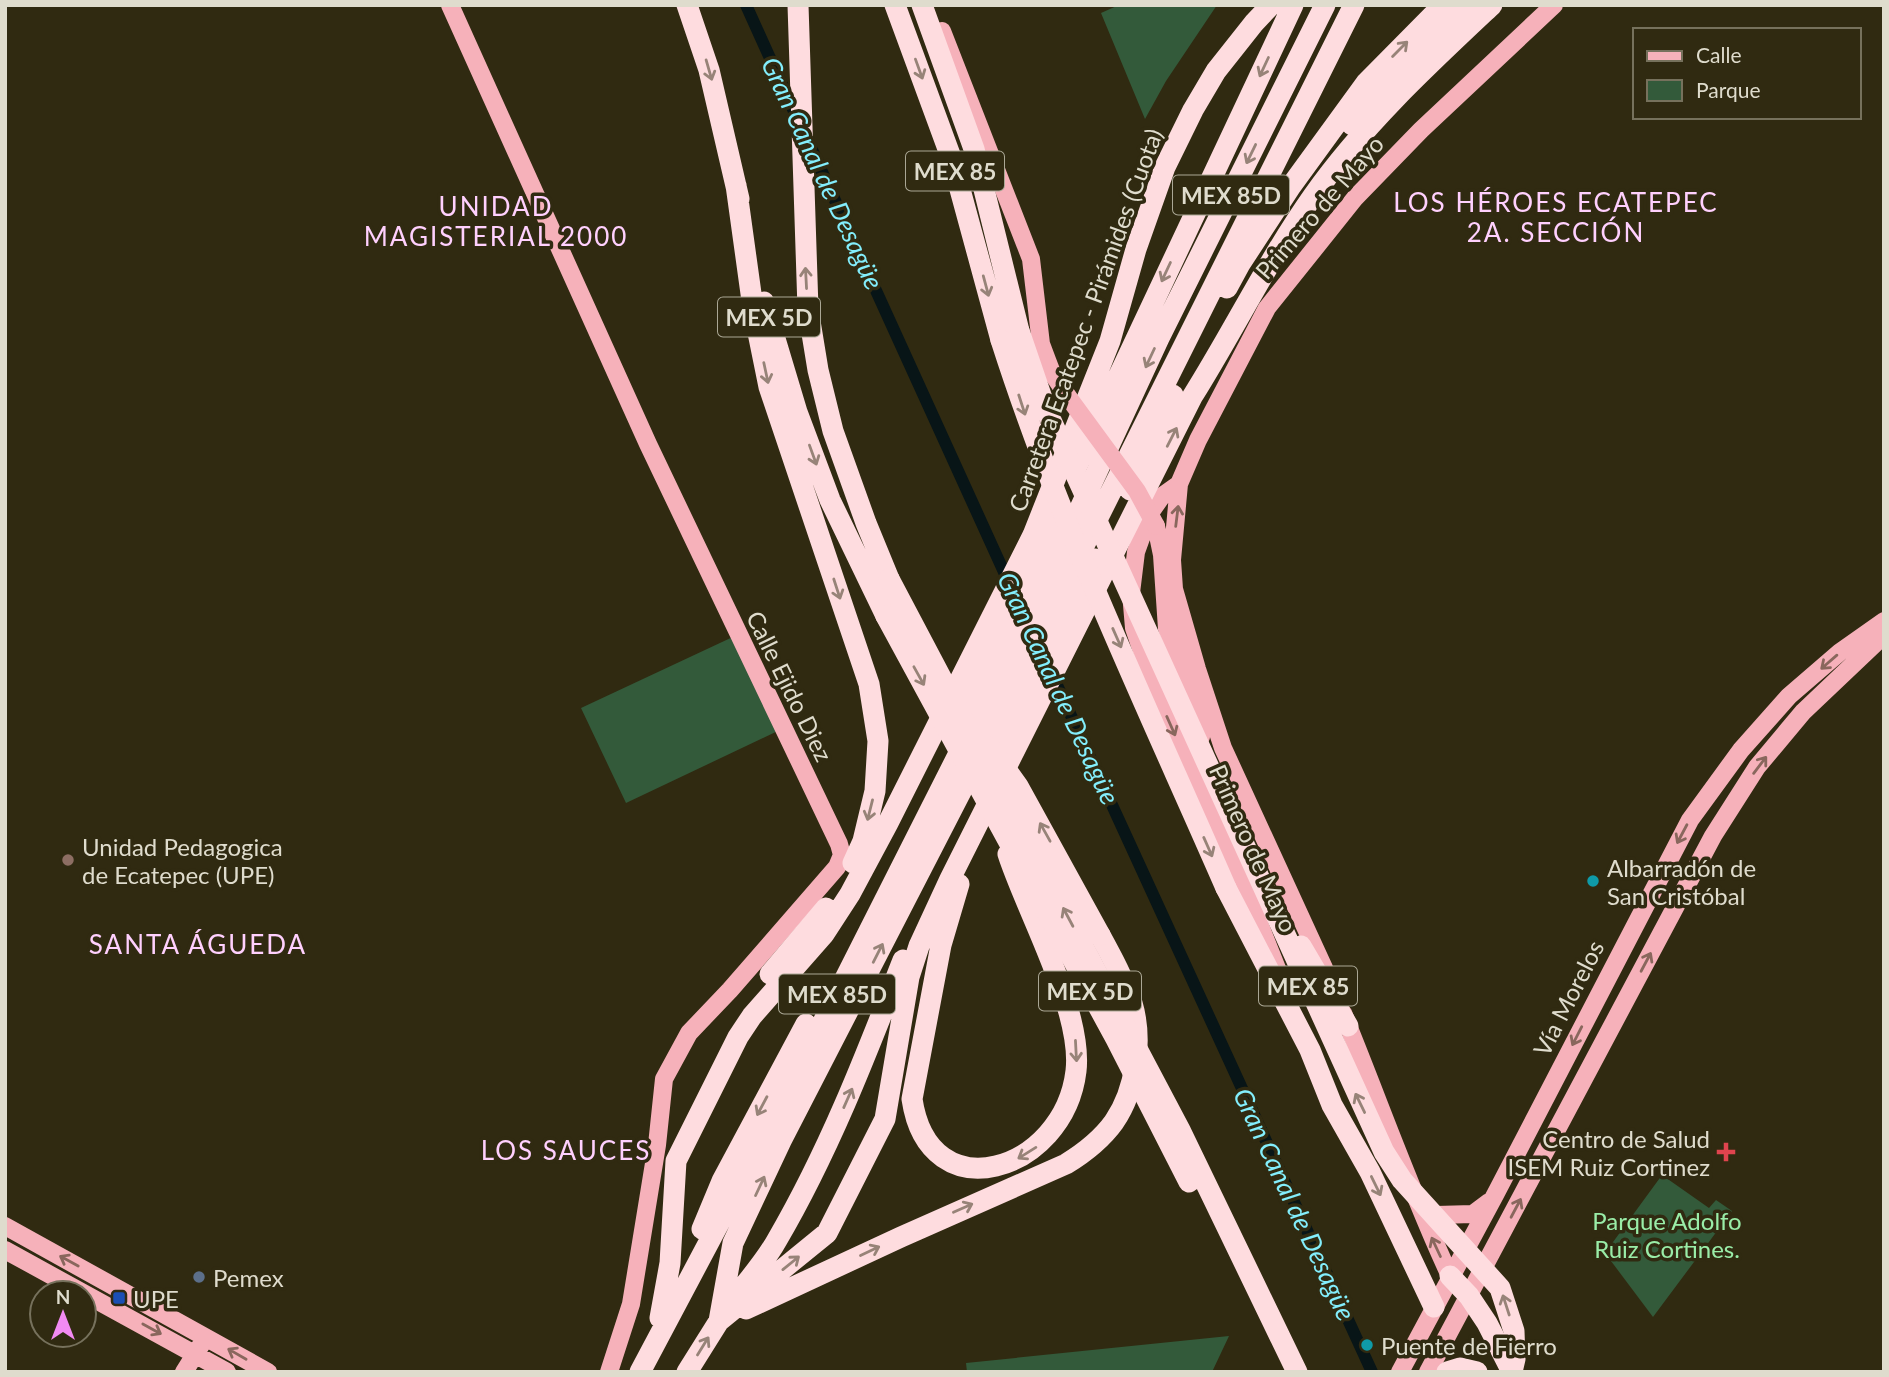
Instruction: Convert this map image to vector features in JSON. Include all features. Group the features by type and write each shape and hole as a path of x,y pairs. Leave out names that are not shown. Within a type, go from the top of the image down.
{"highway":[{"name":"MEX 5D","path":"687,5 709,70 765,304 797,412 830,500 988,824 1122,1051 1282,1372"},
{"name":"MEX 5D","path":"798,5 808,309 818,370 833,431 866,523 889,579 1181,1132 1297,1372"},
{"name":"MEX 85","path":"895,5 952,160 1000,340 1025,416 1110,623 1226,888 1312,1056"},
{"name":"MEX 85","path":"922,5 974,149 1018,331 1041,395 1384,1152 1402,1180 1500,1288 1514,1331 1512,1372"},
{"name":"Carretera Ecatepec - Pirámides (Cuota)","path":"1037,544 1110,341 1136,249 1165,167 1216,71 1271,5"},
{"path":"656,1337 670,1263 676,1161 738,1037 812,950 850,894 1003,630 1037,544 1293,5"},
{"name":"MEX 85D","path":"640,1372 656,1337 769,1129 1003,630 1050,573 1165,326 1325,5"},
{"name":"MEX 85D","path":"687,1372 719,1321 733,1243 790,1122 967,780 1030,685 1354,5"},
{"path":"719,1321 776,1242 820,1160 860,1071 910,941 1030,685 1123,506 1188,360 1240,264 1366,83 1443,5"},
{"path":"1192,397 1213,344 1236,299 1261,253 1301,194 1383,88 1467,5"},
{"path":"1067,611 1227,341 1262,274 1314,195 1349,149 1393,99 1492,5"},
{"path":"670,1263 667,1171 675,1140 741,1011 842,887 863,841 875,792 878,741 869,684 769,387 753,308 736,185"},
{"path":"1122,578 1177,673 1301,946 1351,1033"},
{"path":"988,824 1013,870 1064,997 1074,1032 1076,1073 1069,1100 1053,1130 1037,1148 1019,1159 996,1167 973,1169 953,1162 937,1152 922,1136 915,1120 912,1099 941,945 988,824 1030,685"},
{"path":"719,1321 1066,1164 1087,1151 1114,1122 1130,1087 1138,1039 1127,990 1101,935 1018,786 948,690"},
{"path":"719,1321 827,1233 839,1211 885,1119 909,977 919,946 988,824"},
{"name":"Primero de Mayo","path":"1312,1056 1332,1105 1370,1172 1434,1307"},
{"name":"Primero de Mayo","path":"1450,1276 1469,1296 1487,1323 1512,1372"},
{"path":"1436,1367 1477,1372"}],"main road":[{"name":"Calle Ejido Diez","path":"450,5 643,432 842,855 837,867 689,1033 664,1079 657,1145 631,1304 609,1372"},
{"path":"932,5 1026,243 1033,271 1041,344 1052,373 1138,491 1156,526 1162,555 1167,629 1191,691 1211,778 1249,898"},
{"name":"Primero de Mayo","path":"1450,1276 1422,1217 1351,1033 1255,822 1214,723 1174,589 1171,560 1179,484 1198,440 1267,308 1355,198 1421,130 1555,5"},
{"name":"Primero de Mayo","path":"1179,484 1163,496 1150,513 1136,552 1131,593 1134,628 1154,689 1249,898 1312,1056"},
{"name":"Vía Morelos","path":"1400,1372 1690,820 1741,750 1789,696 1840,652 1884,621"},
{"path":"1436,1367 1449,1333 1713,836 1757,767 1803,712 1884,635"},
{"path":"1191,691 1214,723"},
{"path":"1312,1056 1328,1069 1342,1066 1352,1055 1351,1033"},
{"path":"1416,1199 1436,1215 1453,1216 1473,1214 1492,1200"},
{"path":"5,1226 268,1372"},
{"path":"5,1250 227,1372"},
{"path":"184,1372 206,1336"}],"green space":[{"path":"1119,5 1217,5 1166,81 1145,119 1101,13"},
{"path":"737,635 782,729 626,803 581,708"},
{"name":"Parque Adolfo Ruiz Cortines.","path":"1662,1175 1709,1208 1716,1200 1732,1211 1653,1317 1605,1253"},
{"path":"1229,1336 1212,1372 967,1372 966,1363"}],"waterway":[{"name":"Gran Canal de Desagüe","path":"746,5 797,118"},
{"name":"Gran Canal de Desagüe","path":"808,141 1009,583"},
{"name":"Gran Canal de Desagüe","path":"1051,672 1372,1372"}],"place":[{"name":"Unidad Pedagogica de Ecatepec (UPE)","path":"68,860"},
{"name":"Albarradón de San Cristóbal","path":"1593,881"},
{"name":"Centro de Salud ISEM Ruiz Cortinez","path":"1726,1152"},
{"name":"Pemex","path":"199,1277"},
{"name":"UPE","path":"119,1298"},
{"name":"Puente de Fierro","path":"1367,1345"}],"district":[{"name":"LOS HÉROES ECATEPEC 2A. SECCIÓN","path":"1556,217"},
{"name":"UNIDAD MAGISTERIAL 2000","path":"496,221"},
{"name":"SANTA ÁGUEDA","path":"198,944"},
{"name":"LOS SAUCES","path":"566,1150"}]}
